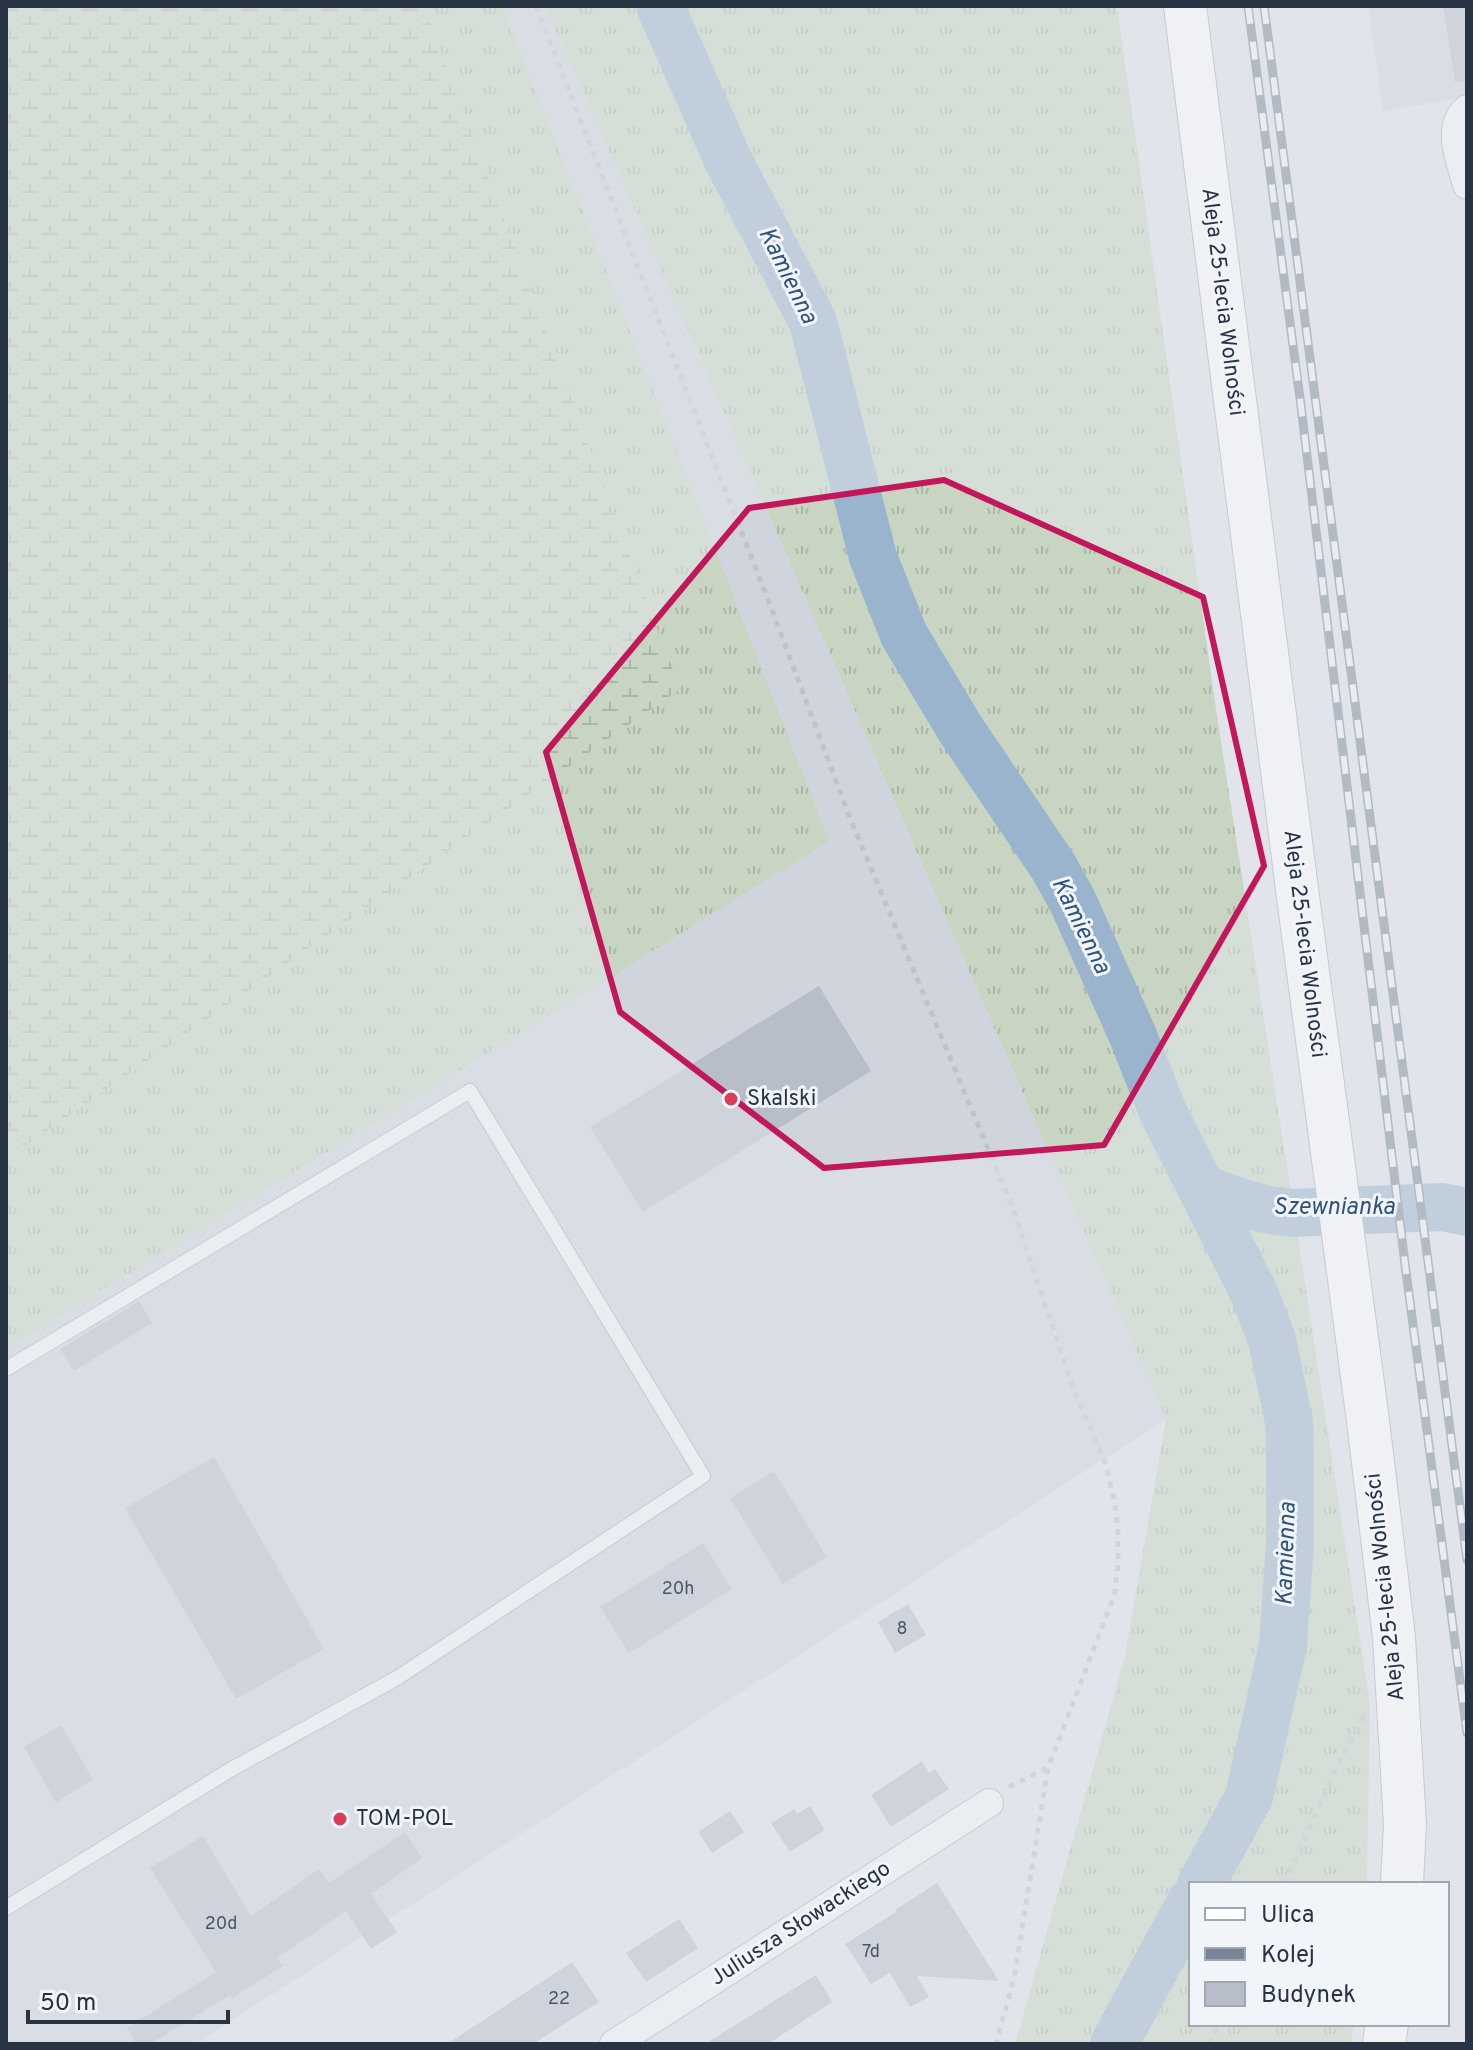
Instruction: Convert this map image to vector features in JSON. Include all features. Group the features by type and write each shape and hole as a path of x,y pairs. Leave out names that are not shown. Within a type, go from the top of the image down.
{"main road":[{"name":"Aleja 25-lecia Wolności","path":"1185,6 1394,1637 1405,1824 1402,1882"}],"street":[{"path":"1467,109 1460,115 1456,131 1467,185"},
{"name":"Juliusza Słowackiego","path":"614,2044 989,1803"}],"lane":[{"path":"6,1369 470,1091 703,1476 397,1678 230,1770 6,1908"}],"path":[{"path":"536,6 848,813 1012,1206 1074,1390 1105,1462 1115,1503 1118,1567 1114,1596 1048,1768 1014,1978 996,2044"},
{"path":"1285,1882 1340,1760 1370,1704"},
{"path":"989,1803 1004,1789 1048,1768"},
{"path":"1209,2044 1218,2026"}],"highlighted area":[{"path":"944,480 1203,597 1264,866 1104,1145 824,1168 620,1012 546,752 749,508"}],"shaded area":[{"path":"6,6 545,6 1166,1419 195,2044 6,2044"},
{"path":"1368,6 1467,6 1467,97 1383,111"}],"green space":[{"path":"6,6 503,6 829,841 6,1349"},
{"path":"6,6 424,6 680,689 18,1151 6,1132"},
{"path":"545,6 1117,6 1214,696 1370,1704 1367,1882 1189,1882 1189,2026 1354,2026 1351,2044 1015,2044 1125,1656 1166,1419"}],"building":[{"path":"1443,6 1467,6 1467,81 1455,82"},
{"name":"Skalski","path":"819,986 871,1071 643,1212 590,1127"},
{"path":"139,1301 152,1323 74,1371 60,1349"},
{"path":"214,1457 324,1649 236,1699 125,1508"},
{"path":"774,1471 827,1557 783,1584 730,1498"},
{"path":"703,1543 732,1589 629,1653 600,1607"},
{"path":"908,1604 926,1635 895,1653 878,1622"},
{"path":"61,1725 93,1780 56,1802 24,1747"},
{"path":"922,1761 929,1773 935,1769 949,1789 891,1827 871,1795"},
{"path":"810,1806 825,1830 790,1852 771,1823 794,1809 797,1814"},
{"path":"730,1811 744,1832 712,1853 698,1832"},
{"path":"405,1832 422,1858 371,1894 397,1932 371,1949 346,1911 277,1958 283,1966 150,2044 136,2044 127,2028 216,1972 150,1868 203,1836 251,1916 319,1869 329,1883"},
{"path":"937,1883 999,1981 917,1976 929,1997 910,2007 890,1973 871,1984 845,1944"},
{"path":"679,1919 698,1948 646,1982 626,1953"},
{"path":"572,1962 599,2002 533,2044 447,2044"},
{"path":"816,1975 832,2002 768,2044 705,2044"}],"waterway":[{"name":"Kamienna","path":"660,6 728,160 813,322 873,557 904,635 961,730 1053,866 1073,902 1163,1112 1255,1295 1272,1340 1289,1422 1290,1544 1283,1645 1249,1797 1202,1882"},
{"name":"Szewnianka","path":"1203,1189 1280,1212 1442,1207 1467,1212"},
{"name":"Kamienna","path":"1114,2044 1189,1906"}],"railway":[{"path":"1248,6 1300,398 1405,1264 1467,1733"},
{"path":"1264,6 1467,1560"}],"place":[{"name":"Skalski","path":"731,1099"},
{"name":"TOM-POL","path":"340,1819"}]}
